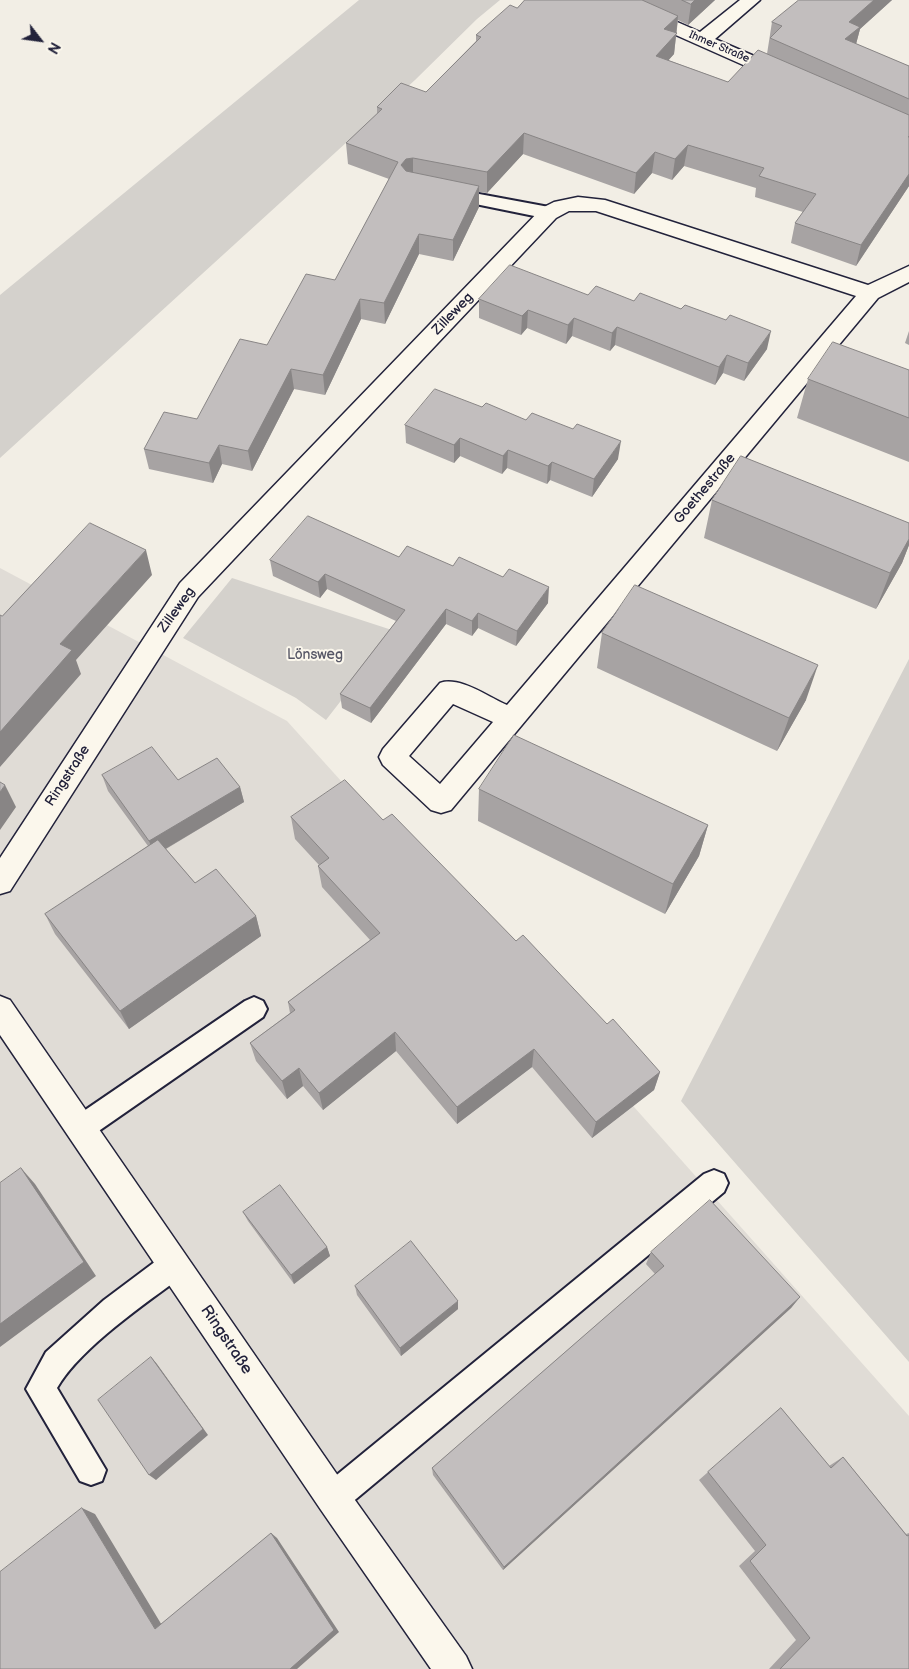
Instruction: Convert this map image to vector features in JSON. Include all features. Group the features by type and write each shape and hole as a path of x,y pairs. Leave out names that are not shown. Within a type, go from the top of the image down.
{"street":[{"name":"Ihmer Straße","path":"612,0 798,81"},
{"path":"702,40 751,0"},
{"name":"Zilleweg","path":"136,670 189,590 549,213 558,206 573,202 598,205 870,293"},
{"name":"Goethestraße","path":"511,718 870,293 909,273"},
{"name":"Ringstraße","path":"0,882 136,670"},
{"name":"Ringstraße","path":"0,1010 333,1498 453,1669"}],"lane":[{"path":"432,190 549,213"},
{"path":"81,1128 254,1009"},
{"path":"333,1498 714,1183"},
{"path":"91,1470 41,1388 56,1362 114,1310 174,1264"}],"shaded area":[{"path":"0,568 287,721 909,1416 909,1669 0,1669"}],"green space":[{"path":"359,0 500,0 477,19 415,80 0,458 0,295"},
{"name":"Lönsweg","path":"232,578 395,631 326,720 296,698 183,638"},
{"path":"909,659 909,1362 681,1101"}],"building":[{"path":"525,0 642,0 678,16 664,29 677,33 656,56 728,82 758,50 909,115 909,174 861,245 795,223 816,194 759,176 764,168 688,145 675,159 655,152 636,173 524,133 487,172 413,158 406,159 401,165 406,171 479,186 453,240 419,234 384,303 360,299 323,375 291,369 248,451 219,445 209,463 144,449 164,412 197,419 240,339 267,345 306,274 335,280 398,162 346,143 382,109 377,107 401,83 426,92 481,37 476,35 510,5 517,8"},
{"path":"682,0 695,0 691,4"},
{"path":"799,0 874,0 849,22 860,27 845,39 909,66 909,99 770,38 782,26 772,22"},
{"path":"510,265 588,295 596,286 634,301 640,293 681,309 685,305 726,320 730,315 771,331 748,363 727,355 719,367 617,327 612,333 574,318 568,325 528,310 522,316 479,299"},
{"path":"833,342 909,370 909,418 808,379"},
{"path":"435,389 482,407 486,403 526,420 532,413 573,429 577,424 621,441 594,479 552,462 548,466 508,450 503,456 460,438 454,445 405,425"},
{"path":"741,456 909,523 909,539 890,573 712,500"},
{"path":"308,516 399,557 407,546 453,566 459,557 503,577 509,569 549,587 517,631 478,613 472,621 446,609 370,708 340,694 405,610 325,574 318,582 270,560"},
{"path":"90,523 146,550 60,644 72,650 0,732 0,615 2,616"},
{"path":"635,585 818,665 789,718 602,633"},
{"path":"514,735 708,825 673,884 479,789"},
{"path":"152,747 178,780 217,758 240,787 149,841 102,775"},
{"path":"345,780 383,820 392,814 516,941 523,935 607,1024 613,1019 660,1072 596,1122 534,1049 457,1107 395,1032 319,1093 299,1068 282,1081 250,1043 295,1010 288,1002 380,933 318,866 329,858 291,817"},
{"path":"0,782 5,785 0,792"},
{"path":"158,840 195,883 216,869 256,916 120,1011 45,914"},
{"path":"21,1168 84,1262 0,1324 0,1183"},
{"path":"280,1185 327,1247 291,1275 243,1212"},
{"path":"710,1200 800,1297 504,1567 432,1468 664,1266 651,1252"},
{"path":"411,1241 458,1301 400,1348 355,1286"},
{"path":"151,1357 203,1429 149,1475 98,1400"},
{"path":"781,1408 831,1468 843,1457 907,1536 909,1535 909,1669 780,1669 810,1638 750,1561 766,1545 708,1472"},
{"path":"82,1508 155,1629 271,1533 334,1630 290,1669 0,1669 0,1572"}]}
